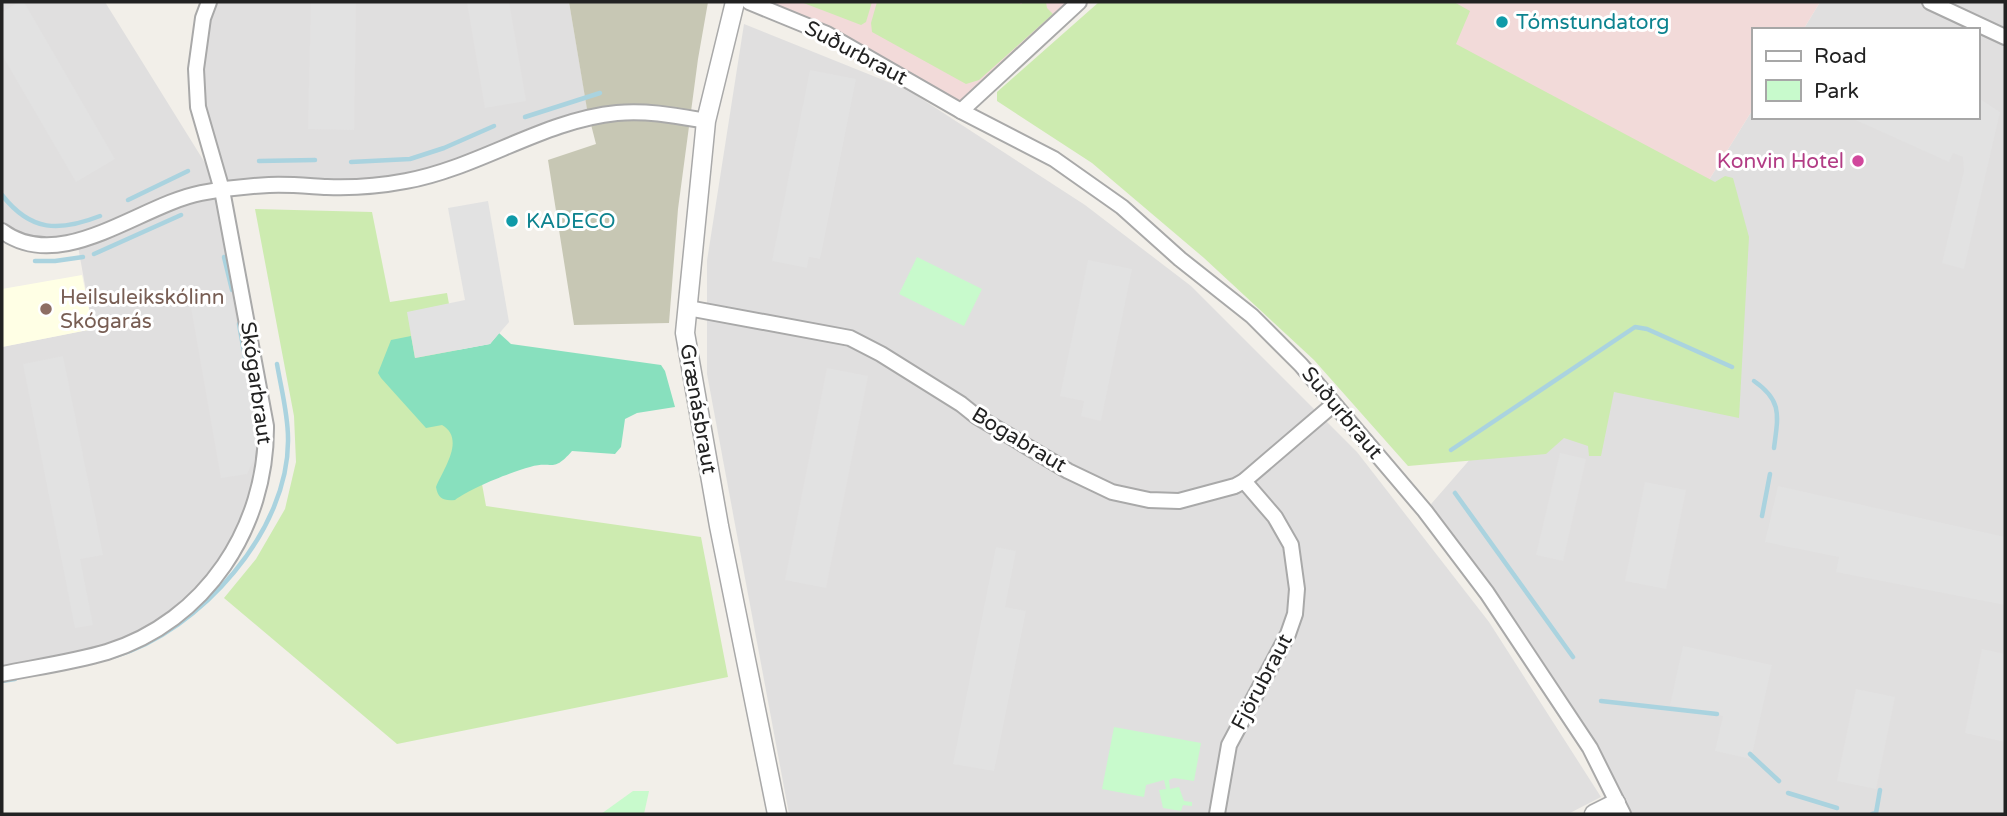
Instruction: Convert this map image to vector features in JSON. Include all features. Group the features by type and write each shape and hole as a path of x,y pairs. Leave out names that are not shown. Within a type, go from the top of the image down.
{"street":[{"name":"Skógarbraut","path":"2,674 108,652 159,628 191,604 218,575 248,525 259,491 266,426 222,191 198,107 196,69 203,18 209,2"},
{"name":"Grænásbraut","path":"735,2 706,121 685,333 719,526 777,814"},
{"name":"Suðurbraut","path":"749,2 827,34 961,111 1054,159 1122,207 1180,259 1252,316 1301,365 1425,511 1488,593 1590,748 1620,808"},
{"path":"961,111 1079,2"},
{"path":"1930,2 2005,37"},
{"path":"2,231 32,244 63,244 96,235 178,199 269,185 356,187 430,176 575,122 615,113 652,112 706,121"},
{"name":"Bogabraut","path":"688,308 850,338 881,354 976,416 1057,464 1112,492 1149,500 1179,502 1244,481 1334,404"},
{"name":"Fjörubraut","path":"1217,814 1229,744 1288,634 1295,614 1297,589 1291,545 1275,517 1244,481"},
{"path":"1594,814 1620,808"}],"shaded area":[{"path":"2,2 105,2 220,187 198,107 209,2 569,2 589,119 430,176 222,191 245,307 264,464 229,559 142,638 2,674 2,347 93,329 77,241 63,244 2,231"},
{"path":"24,2 115,159 76,182 2,55 2,12"},
{"path":"311,2 356,2 354,130 308,129"},
{"path":"467,2 509,2 526,101 485,108"},
{"path":"569,2 708,2 678,209 669,323 574,325 548,160 596,144 587,109"},
{"path":"749,2 1079,2 961,111"},
{"path":"1374,2 1820,2 1804,28 1752,28 1752,111 1699,196"},
{"path":"1820,2 2005,2 2005,814 1623,814 1590,748 1425,511 1699,196 1752,111 1752,119 1979,119 1979,28 1804,28"},
{"path":"744,24 908,90 1085,205 1191,286 1357,452 1489,622 1601,797 1568,814 789,814 707,374 707,261"},
{"path":"810,70 856,79 820,259 809,257 807,268 772,261"},
{"path":"1979,98 2000,112 1964,269 1942,263 1964,171 1963,157 1953,153 1949,162 1853,119 1979,119"},
{"path":"488,201 509,322 490,344 415,358 407,312 465,300 448,208"},
{"path":"1088,260 1132,269 1101,421 1081,416 1084,401 1060,396"},
{"name":"Heilsuleikskólinn Skógarás","path":"82,275 93,329 2,347 2,289"},
{"path":"232,299 259,448 247,474 221,478 191,307"},
{"path":"63,356 103,555 80,559 93,625 75,628 23,364"},
{"path":"827,368 868,376 826,588 785,580"},
{"path":"1560,453 1586,459 1563,561 1536,555"},
{"path":"1645,482 1686,490 1666,589 1625,581"},
{"path":"1778,486 2005,537 2005,605 1836,572 1839,557 1765,542"},
{"path":"996,547 1016,551 1005,607 1026,611 994,771 953,764"},
{"path":"1683,646 1772,665 1751,759 1715,751 1723,716 1670,705"},
{"path":"1982,649 2005,654 2005,742 1965,733"},
{"path":"1856,689 1895,697 1876,789 1837,781"}],"green space":[{"path":"801,2 872,2 866,22 861,25"},
{"path":"877,2 1046,2 1047,8 1053,14 979,80 966,84 872,32 871,23"},
{"path":"1099,2 1454,2 1470,11 1456,44 1715,182 1725,176 1733,178 1749,237 1739,418 1614,392 1601,456 1589,456 1588,446 1564,438 1546,454 1408,466 1314,360 1204,258 1092,163 997,101 997,92"},
{"path":"255,209 372,212 390,302 447,293 486,506 701,537 728,677 397,744 224,598 256,559 285,509 296,462 294,416"},
{"path":"917,257 982,289 964,326 899,294"},
{"path":"499,333 511,344 661,365 675,407 637,413 625,419 621,447 615,454 572,451 556,464 538,465 502,476 455,500 440,497 436,487 451,454 452,438 449,431 442,425 426,428 378,373 391,340 411,336 415,358 490,344"},
{"path":"1114,727 1201,743 1194,781 1174,778 1169,780 1170,789 1179,787 1184,801 1192,802 1192,806 1183,805 1181,811 1163,808 1159,790 1166,789 1164,780 1146,785 1144,797 1102,789"},
{"path":"633,791 649,791 644,814 601,814"}],"waterway":[{"path":"525,117 600,93"},
{"path":"351,162 410,159 444,148 494,126"},
{"path":"259,161 315,160"},
{"path":"128,200 188,171"},
{"path":"2,195 24,216 46,225 71,225 100,216"},
{"path":"94,254 181,215"},
{"path":"35,261 83,257"},
{"path":"224,257 232,290"},
{"path":"239,324 250,384"},
{"path":"1451,450 1635,327 1647,329 1732,367"},
{"path":"115,656 147,643 178,624 208,600 234,572 257,541 274,507 285,473 288,429 277,364"},
{"path":"1754,381 1770,395 1774,403 1777,418 1774,448"},
{"path":"1762,516 1770,474"},
{"path":"1455,493 1573,657"},
{"path":"2,681 15,679"},
{"path":"1601,701 1717,714"},
{"path":"1750,754 1779,781"},
{"path":"1872,814 1876,813 1880,790"},
{"path":"1788,793 1837,808"}],"place":[{"name":"Tómstundatorg","path":"1502,22"},
{"name":"Konvin Hotel","path":"1858,161"},
{"name":"KADECO","path":"512,221"},
{"name":"Heilsuleikskólinn Skógarás","path":"46,309"}]}
